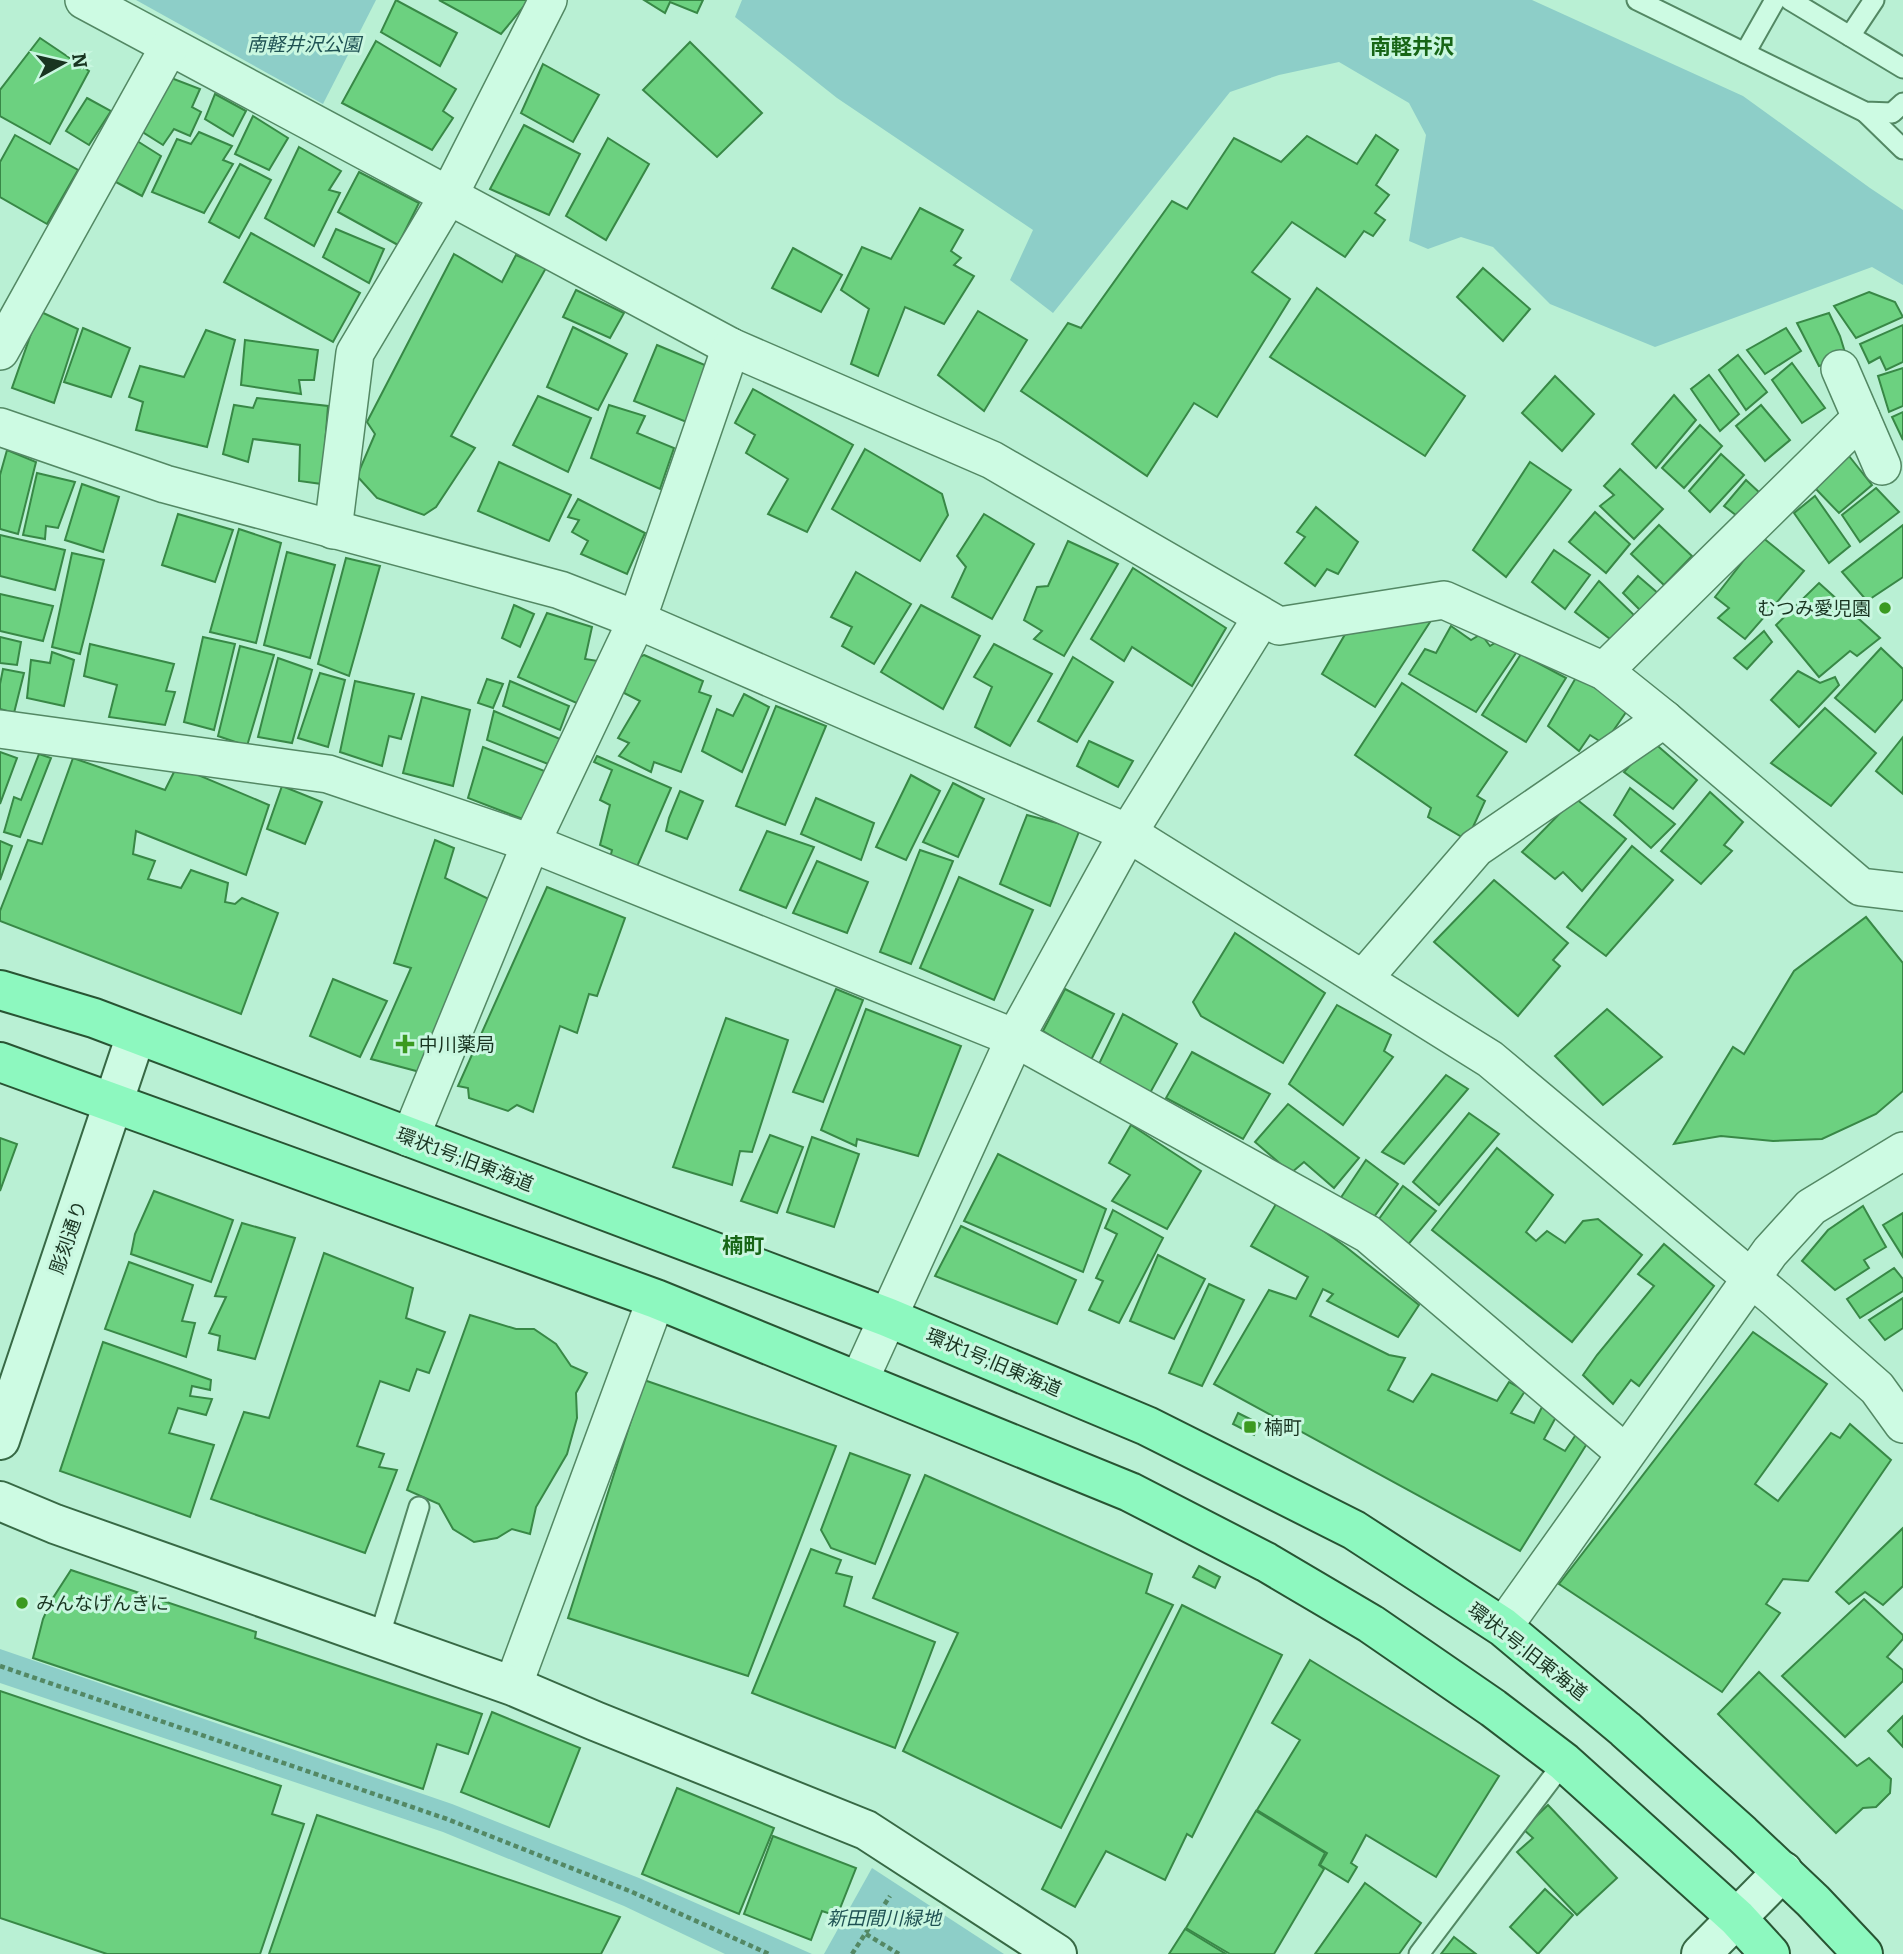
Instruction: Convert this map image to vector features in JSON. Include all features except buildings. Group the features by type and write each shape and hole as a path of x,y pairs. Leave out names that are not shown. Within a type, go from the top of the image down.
{"main road":[{"name":"環状1号;旧東海道","path":"0,990 94,1018 887,1317 1147,1426 1354,1530 1503,1626 1625,1729 1783,1871 1863,1954"},
{"path":"0,1062 656,1299 1129,1492 1266,1562 1371,1624 1493,1708 1564,1762 1737,1918 1770,1954"}],"street":[{"path":"84,0 731,347 992,460 1279,626 1444,600 1604,671 1861,887 1903,892"},
{"path":"333,530 355,353 449,195 548,0"},
{"path":"0,351 169,47"},
{"path":"410,1138 531,843 637,620 731,347"},
{"path":"1840,369 1882,466"},
{"path":"1604,671 1861,418"},
{"path":"0,427 165,484 560,590 637,620 1128,833 1490,1059 1877,1388 1903,1424"},
{"path":"859,1381 1015,1038 1128,833 1262,617"},
{"path":"1363,979 1476,848 1664,719"},
{"path":"0,729 328,774 531,843 1015,1038 1368,1234 1625,1452"},
{"name":"彫刻通り","path":"0,1440 136,1035"},
{"path":"1503,1626 1770,1252 1811,1207 1903,1152"},
{"path":"513,1686 656,1299"},
{"path":"0,1502 55,1524 513,1686 866,1830 1057,1954"},
{"path":"1700,1954 1783,1871"}],"lane":[{"path":"1637,0 1864,112 1903,149"},
{"path":"1745,53 1775,0"},
{"path":"1790,0 1903,68"},
{"path":"1850,36 1874,0"},
{"path":"1864,112 1892,113 1903,103"},
{"path":"379,1638 419,1507"},
{"path":"1419,1954 1564,1762"}],"path":[{"path":"0,1666 447,1819 632,1892 769,1954"},
{"path":"852,1954 912,1860"},
{"path":"866,1934 899,1954"}],"green space":[{"name":"南軽井沢公園","path":"136,0 376,0 323,104"},
{"path":"742,0 1532,0 1743,96 1903,210 1903,285 1872,267 1655,347 1550,304 1493,247 1461,237 1428,249 1409,241 1426,135 1409,103 1339,62 1279,75 1230,92 1053,313 1010,280 1033,230 837,98 735,17"},
{"name":"新田間川緑地","path":"0,1649 452,1804 639,1878 812,1954 725,1954 624,1906 443,1832 0,1683"},
{"name":"新田間川緑地","path":"872,1868 1004,1954 824,1954"}],"place":[{"name":"むつみ愛児園","path":"1885,608"},
{"name":"中川薬局","path":"405,1044"},
{"name":"楠町","path":"1250,1427"},
{"name":"みんなげんきに","path":"22,1603"}],"district":[{"name":"南軽井沢","path":"1412,47"},
{"name":"楠町","path":"743,1246"}]}
